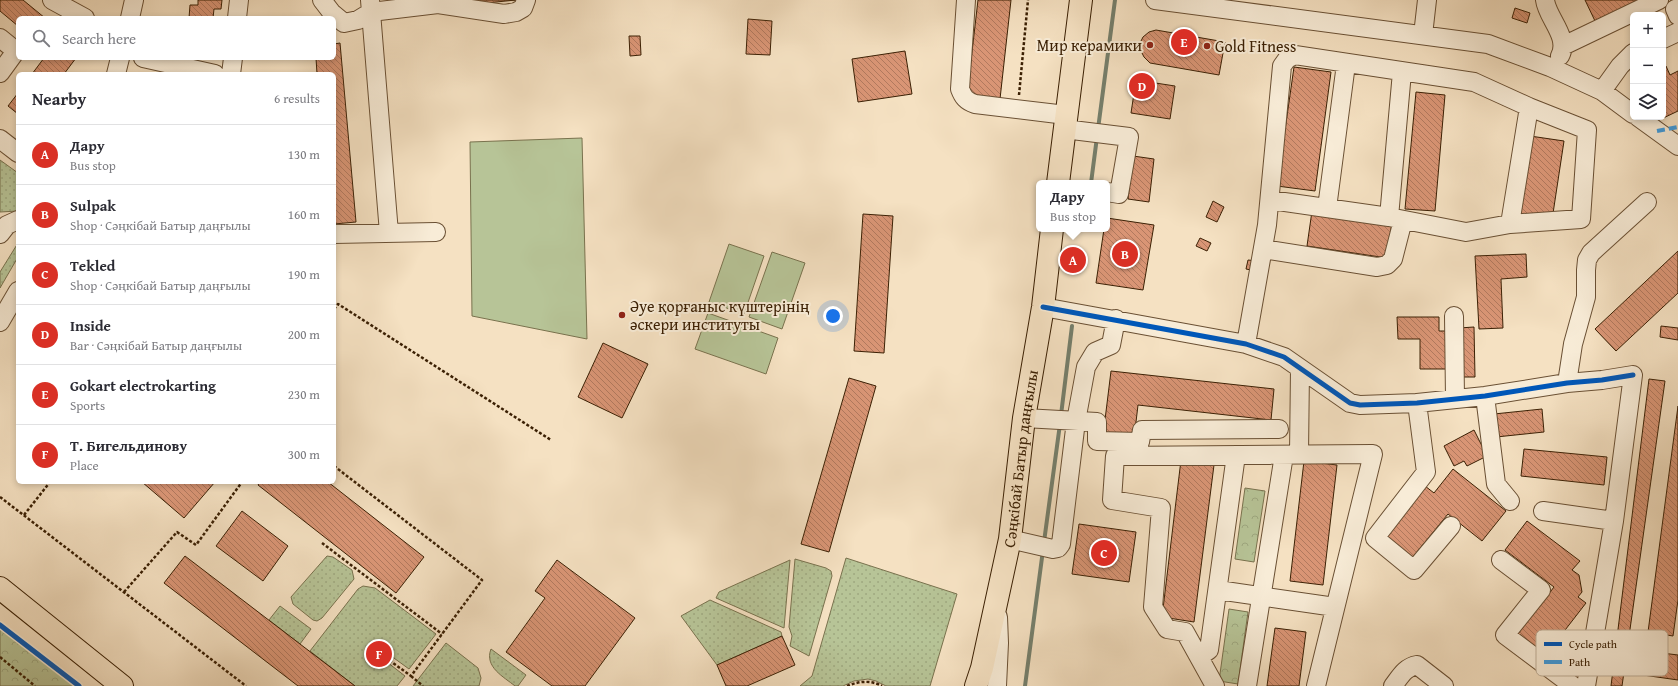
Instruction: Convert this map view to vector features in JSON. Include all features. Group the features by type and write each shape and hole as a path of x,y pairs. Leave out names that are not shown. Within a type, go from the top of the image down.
{"main road":[{"path":"1058,180 1081,0"},
{"name":"Сәңкібай Батыр даңғылы","path":"976,686 982,668 1010,539 1024,418 1042,307 1052,232"},
{"path":"0,588 122,686"}],"street":[{"path":"52,0 81,16"},
{"path":"130,16 134,0"},
{"path":"237,16 239,0"},
{"path":"322,0 335,16"},
{"path":"336,17 344,23 358,20 371,6 438,4 504,14 516,12 523,8 526,0"},
{"path":"966,0 960,89 963,97 968,102 975,104 1018,109 1098,133 1129,137 1119,194 1110,192"},
{"path":"1155,0 1488,44 1550,68 1602,91 1630,112"},
{"path":"1423,35 1427,0"},
{"path":"1545,0 1547,9 1560,35 1563,46 1559,57 1550,68"},
{"path":"1563,46 1659,0"},
{"path":"371,6 389,233"},
{"path":"1678,8 1675,9 1678,16"},
{"path":"1666,38 1678,32"},
{"path":"0,38 16,51 0,73"},
{"path":"1246,344 1270,200 1282,66 1287,59 1295,55 1346,64 1474,82 1529,107 1587,130 1581,219 1510,224 1466,232 1396,219 1270,200"},
{"path":"1602,91 1620,66 1630,57"},
{"path":"116,72 120,60"},
{"path":"152,60 207,72"},
{"path":"231,72 233,60"},
{"path":"1327,208 1346,64"},
{"path":"1263,249 1377,267 1387,265 1393,259 1402,72"},
{"path":"1510,224 1529,107"},
{"path":"1642,120 1678,146"},
{"path":"0,139 16,151"},
{"path":"1567,383 1573,344 1586,297 1587,260 1591,253 1647,202"},
{"path":"0,234 7,225 16,221"},
{"path":"336,234 436,232"},
{"path":"0,322 16,294"},
{"path":"1042,307 1116,319 1246,344 1284,357 1350,403 1360,405 1417,403 1485,396 1567,383 1602,380 1633,375 1614,521 1596,630"},
{"path":"1454,316 1455,399"},
{"path":"1010,539 1044,547 1058,548 1061,544 1065,420 1086,367 1095,352 1111,345 1116,319"},
{"path":"1247,686 1262,596 1292,454 1300,369"},
{"path":"1485,396 1496,484 1510,501"},
{"path":"1417,403 1426,472 1375,538 1414,570 1451,526"},
{"path":"1024,418 1097,422 1097,441 1140,442 1142,430 1280,429"},
{"path":"1215,686 1185,632 1167,629 1153,607 1161,508 1112,500 1115,456 1373,454 1316,686"},
{"path":"1199,657 1209,650 1236,455"},
{"path":"1544,511 1614,521"},
{"path":"1501,560 1541,590 1505,635 1536,658"},
{"path":"1218,590 1335,607"},
{"path":"997,600 999,643 997,686"},
{"path":"1392,686 1406,670 1411,666 1417,665 1444,686"},
{"path":"1560,676 1573,686"},
{"path":"1586,686 1588,676"}],"path":[{"path":"1018,109 1028,0"},
{"path":"336,306 338,304 551,440"},
{"path":"336,468 482,580 411,676"},
{"path":"24,515 48,484"},
{"path":"124,592 177,532 196,545 241,484"},
{"path":"0,497 246,686"},
{"path":"322,543 442,634"},
{"path":"382,655 423,686"},
{"path":"0,657 35,686"},
{"path":"847,686 866,681 877,683 882,686"}],"green space":[{"path":"582,138 587,339 472,316 470,142"},
{"path":"0,160 16,172 16,211 0,212"},
{"path":"729,244 764,256 744,314 709,302"},
{"path":"16,246 16,260 0,288 0,272"},
{"path":"772,252 805,263 782,329 749,317"},
{"path":"708,313 778,338 766,374 695,349"},
{"path":"1245,488 1265,491 1254,562 1235,559"},
{"path":"327,556 333,557 352,570 354,579 322,618 317,621 313,620 293,604 291,597"},
{"path":"846,558 957,594 930,686 886,686 868,679 854,681 843,686 800,686 812,676"},
{"path":"795,559 826,568 831,571 832,576 809,656 790,646 792,636 789,627"},
{"path":"790,560 784,628 716,598 719,592"},
{"path":"363,586 375,588 436,634 409,669 387,653 389,651 379,643 372,654 381,661 383,659 405,676 397,686 355,686 310,651 358,589"},
{"path":"710,600 781,632 782,636 717,665 681,616"},
{"path":"280,606 311,629 300,644 269,620"},
{"path":"1229,609 1248,612 1238,684 1219,681"},
{"path":"0,625 79,686 0,686"},
{"path":"446,643 478,668 481,678 479,686 413,686"},
{"path":"491,649 526,675 518,686 515,686 496,671 490,661"}],"building":[{"path":"0,0 23,0 43,16 16,16 16,24 0,11"},
{"path":"198,0 222,0 221,9 214,9 213,16 189,16 190,5 198,5"},
{"path":"476,0 516,0 476,4"},
{"path":"978,0 1011,0 1000,99 967,95"},
{"path":"1585,0 1640,0 1595,21"},
{"path":"1515,8 1530,13 1527,23 1512,18"},
{"path":"748,19 772,21 770,55 746,54"},
{"path":"1156,30 1225,42 1219,75 1150,63 1141,51 1140,43 1143,37 1149,32"},
{"path":"629,36 640,36 641,55 630,56"},
{"path":"340,43 356,222 336,224 336,72 317,72 316,60 336,60 336,44"},
{"path":"905,51 912,94 858,102 852,59"},
{"path":"42,60 74,60 66,72 34,72"},
{"path":"1666,66 1670,75 1678,71 1678,111 1666,117"},
{"path":"1294,67 1331,72 1315,191 1277,186"},
{"path":"1136,80 1175,86 1170,119 1131,113"},
{"path":"1416,92 1445,95 1435,211 1405,209"},
{"path":"16,96 16,112 8,106"},
{"path":"1530,136 1564,141 1552,220 1519,215"},
{"path":"1133,156 1154,159 1149,202 1128,199"},
{"path":"1213,201 1224,207 1217,222 1206,217"},
{"path":"1312,211 1392,222 1387,258 1307,246"},
{"path":"863,214 893,216 884,353 854,351"},
{"path":"1110,218 1154,225 1143,290 1096,283 1104,232 1110,232"},
{"path":"1200,238 1211,243 1207,251 1196,246"},
{"path":"1678,251 1678,293 1616,351 1595,329"},
{"path":"1526,254 1527,277 1501,279 1503,328 1479,329 1475,256"},
{"path":"1248,260 1257,261 1256,271 1246,269"},
{"path":"1397,317 1439,317 1439,331 1446,331 1446,369 1420,369 1420,339 1398,339"},
{"path":"1661,326 1678,328 1678,340 1660,337"},
{"path":"1474,327 1475,377 1460,377 1459,328"},
{"path":"603,343 648,364 622,418 578,397"},
{"path":"1111,371 1274,389 1271,420 1138,405 1134,439 1103,436"},
{"path":"849,378 876,386 829,552 801,544"},
{"path":"1649,379 1665,381 1630,630 1618,630"},
{"path":"1678,406 1678,600 1673,636 1668,635 1668,630 1648,630"},
{"path":"1542,409 1544,432 1496,437 1494,414"},
{"path":"1474,430 1487,456 1467,466 1464,461 1454,466 1444,446"},
{"path":"1524,449 1607,457 1604,485 1521,476"},
{"path":"1181,460 1214,465 1194,622 1162,617"},
{"path":"1304,461 1337,465 1323,585 1290,581"},
{"path":"1453,469 1506,511 1482,541 1448,514 1412,558 1385,537 1425,486 1434,493"},
{"path":"144,484 213,484 184,518"},
{"path":"331,484 424,557 396,593 258,485"},
{"path":"242,511 288,546 263,581 216,546"},
{"path":"1527,521 1580,561 1572,570 1579,575 1582,592 1578,597 1586,603 1565,630 1536,630 1536,649 1517,635 1554,587 1505,550"},
{"path":"1079,524 1136,532 1129,582 1072,574"},
{"path":"185,556 355,686 298,686 164,583"},
{"path":"557,560 635,618 585,686 552,686 506,652 545,598 535,591"},
{"path":"1275,628 1306,632 1299,686 1267,686"},
{"path":"782,636 795,665 747,686 726,686 717,665"},
{"path":"1668,654 1678,655 1678,680 1650,676 1668,676"},
{"path":"1612,676 1623,676 1622,686 1611,686"}],"waterway":[{"path":"1098,129 1115,0"},
{"path":"1091,180 1097,137"},
{"path":"1061,415 1072,326"},
{"path":"1044,542 1060,424"},
{"path":"1025,686 1043,550"}],"marked path":[{"path":"1657,131 1678,127"}],"cycle path":[{"path":"1043,307 1246,344 1284,357 1350,403 1360,405 1417,403 1485,396 1567,383 1602,380 1633,375"},
{"path":"0,625 79,686"}],"place":[{"name":"Gokart electrokarting","path":"1184,42"},
{"name":"Мир керамики","path":"1150,45"},
{"name":"Gold Fitness","path":"1207,46"},
{"name":"Inside","path":"1142,86"},
{"name":"Sulpak","path":"1125,254"},
{"name":"Дару","path":"1073,260"},
{"name":"Әуе қорғаныс күштерінің әскери институты","path":"622,315"},
{"name":"Тekled","path":"1104,553"},
{"name":"Т. Бигельдинову","path":"379,654"}]}
